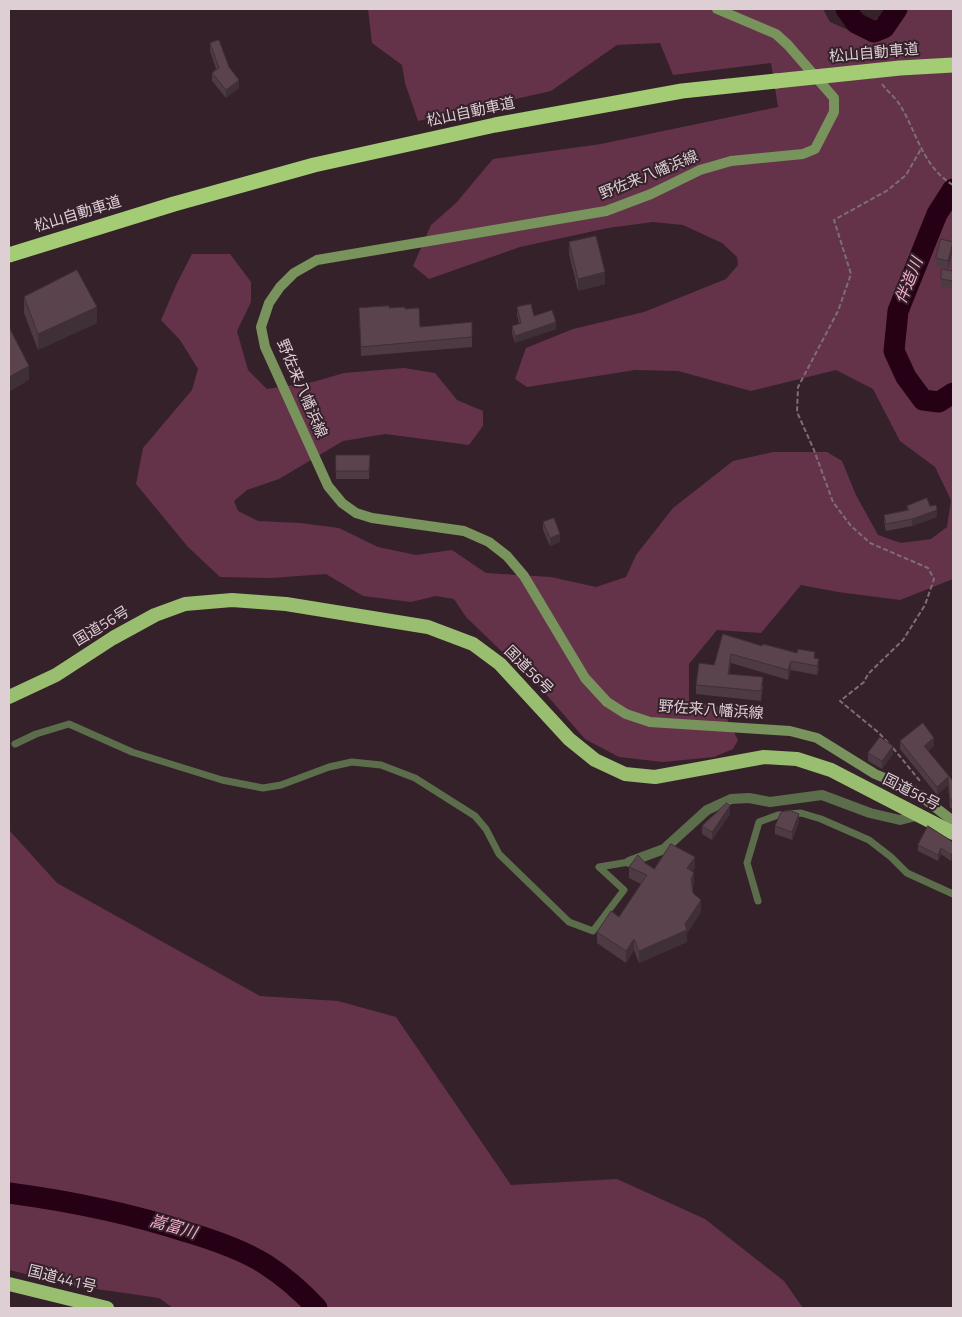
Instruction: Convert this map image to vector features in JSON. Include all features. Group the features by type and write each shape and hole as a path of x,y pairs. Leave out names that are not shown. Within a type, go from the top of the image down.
{"highway":[{"name":"松山自動車道","path":"9,255 174,204 314,165 515,121 682,91 900,68 953,65"},
{"name":"国道56号","path":"9,697 56,675 114,638 155,615 184,604 232,600 286,604 428,626 473,644 500,664 569,739 595,760 625,774 654,777 764,757 797,759 831,770 953,833"},
{"name":"国道441号","path":"9,1284 107,1308"}],"main road":[{"name":"野佐来八幡浜線","path":"717,9 776,34 788,45 834,98 834,112 815,148 803,154 731,161 700,170 651,194 606,211 317,260 294,273 280,287 269,303 261,327 265,347 328,486 342,503 356,513 372,518 464,531 489,542 507,556 524,576 585,678 607,702 626,714 650,722 790,731 817,738 875,774 913,790 953,821"}],"street":[{"path":"629,862 664,848 707,810 730,799 749,798 770,802 822,795 870,813 900,820 920,815"}],"lane":[{"path":"16,744 36,734 69,724 132,752 222,780 263,788 281,785 329,767 352,762 381,765 415,778 475,816 486,829 499,854 569,922 592,930 624,890 599,867 629,862"},
{"path":"758,901 747,863 759,822 778,814 801,813 821,819 869,840 891,856 907,873 953,894"}],"path":[{"path":"882,84 900,104 921,149 943,179 953,185"},
{"path":"921,149 906,175 888,190 834,220 851,274 838,310 798,387 797,412 814,450 833,502 851,526 870,543 928,568 934,579 925,605 903,640 868,674 864,682 840,701 880,733 931,794 931,803"}],"shaded area":[{"path":"368,9 823,9 830,22 855,33 881,16 887,9 953,9 953,579 900,600 801,585 761,633 717,630 689,664 689,702 721,707 738,740 733,749 714,757 663,762 619,757 585,739 544,692 466,617 454,599 436,596 411,602 363,596 326,574 271,578 220,577 188,547 136,484 143,448 192,390 198,369 180,340 161,320 192,254 230,254 251,282 251,302 237,331 248,370 267,389 313,382 344,373 404,368 435,373 457,400 483,411 483,426 469,445 385,434 343,441 279,479 247,490 234,501 238,511 258,521 300,523 339,528 378,547 416,555 452,550 486,573 551,577 596,587 626,577 636,555 673,508 733,461 773,452 827,452 842,461 856,495 878,535 901,543 931,539 947,527 951,500 935,467 900,441 873,389 836,370 751,391 678,371 635,370 527,387 515,379 526,348 573,329 644,312 726,279 738,265 737,257 722,243 683,225 653,222 608,228 520,247 429,279 413,266 431,225 456,203 493,159 601,144 778,107 771,63 673,75 660,43 617,45 551,91 418,121 405,83 402,65 372,43"},
{"path":"9,830 57,883 260,996 338,1001 396,1017 511,1185 617,1179 705,1219 784,1281 803,1308 173,1308 159,1298 76,1286 9,1270"}],"building":[{"path":"219,40 229,67 239,80 226,90 212,73 219,68 210,43"},
{"path":"596,236 605,272 578,279 569,242"},
{"path":"941,239 953,242 948,261 936,258"},
{"path":"942,269 953,271 953,281 941,279"},
{"path":"77,270 97,307 38,334 24,297"},
{"path":"531,304 534,316 552,310 556,322 515,336 512,326 521,323 517,307"},
{"path":"389,306 389,308 419,308 420,327 472,322 472,337 361,347 359,308"},
{"path":"9,327 29,366 9,377"},
{"path":"336,455 370,455 369,471 336,471"},
{"path":"927,498 930,506 936,505 937,510 912,519 886,524 884,515 909,510 907,506"},
{"path":"554,518 560,534 550,538 543,522"},
{"path":"723,634 762,646 763,644 797,653 798,649 815,652 814,658 819,659 817,666 791,661 788,670 731,654 728,674 763,677 761,691 696,685 699,663 714,665"},
{"path":"923,723 934,738 924,746 953,781 953,800 950,800 948,777 937,787 900,741"},
{"path":"880,737 893,746 882,761 868,753"},
{"path":"727,803 730,806 712,832 702,826"},
{"path":"791,811 799,814 792,832 775,826 781,812"},
{"path":"928,826 953,842 953,852 951,855 941,848 938,855 918,845"},
{"path":"671,844 695,857 687,868 694,873 691,879 693,893 701,900 685,924 687,930 639,951 634,939 626,951 597,932 611,911 619,917 647,875 629,867 638,855 654,869"}],"waterway":[{"name":"伴造川","path":"846,9 856,23 874,32 884,28 897,9"},
{"name":"伴造川","path":"953,189 937,214 898,311 894,351 906,377 923,400 939,402 953,393"},
{"name":"嵩富川","path":"9,1193 121,1213 227,1245 272,1269 292,1284 317,1308"}]}
